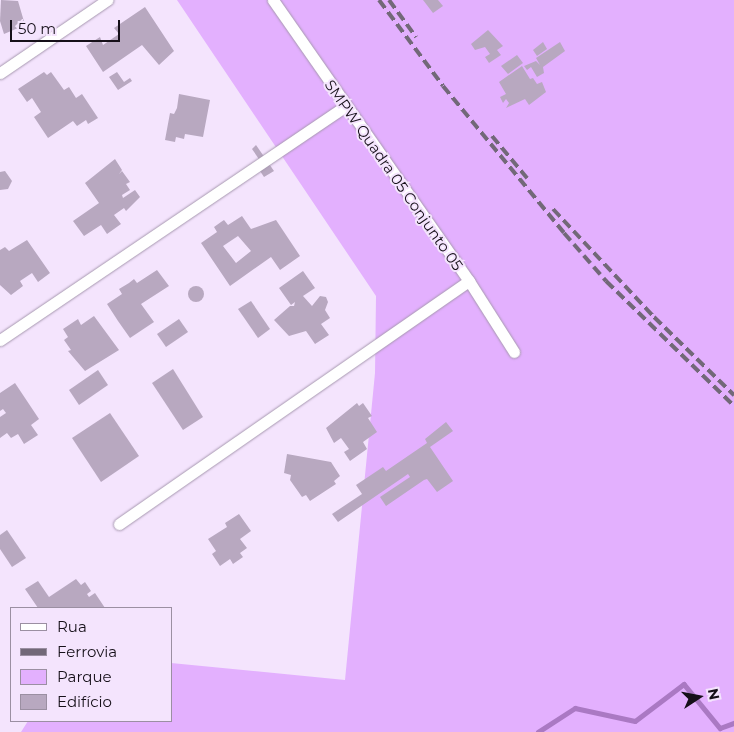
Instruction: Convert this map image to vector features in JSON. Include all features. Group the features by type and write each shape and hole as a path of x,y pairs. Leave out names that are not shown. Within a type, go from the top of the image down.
{"street":[{"path":"0,73 107,0"},
{"name":"SMPW Quadra 05 Conjunto 05","path":"272,0 469,281 514,352"},
{"path":"0,340 345,106"},
{"path":"119,524 469,281"}],"green space":[{"path":"177,0 734,0 734,732 21,732 27,722 172,722 172,663 345,680 375,373 376,296"}],"building":[{"path":"1,0 18,1 25,25 4,34 0,21"},
{"path":"423,0 438,0 443,6 433,13"},
{"path":"145,7 174,51 159,65 142,45 103,72 86,46 100,37 103,45 119,34 114,28"},
{"path":"488,30 503,46 497,50 501,55 489,63 485,57 490,54 485,47 475,50 471,44"},
{"path":"543,42 547,49 537,56 533,50"},
{"path":"560,42 565,51 543,67 544,73 537,77 531,67 527,70 524,66 536,61 540,65 536,58"},
{"path":"517,55 523,63 508,74 501,66"},
{"path":"522,66 530,79 533,78 537,84 542,82 546,92 529,105 525,99 506,108 509,103 506,99 503,103 500,97 506,94 499,82"},
{"path":"44,72 47,75 51,72 64,90 69,87 76,98 82,94 98,118 88,124 86,120 77,126 73,121 48,138 34,117 41,112 32,98 27,102 18,89"},
{"path":"117,72 124,82 130,78 132,81 118,90 109,77"},
{"path":"179,94 210,100 203,137 185,134 184,139 176,137 175,142 165,140 170,113 174,114 177,108"},
{"path":"256,145 274,171 264,177 260,171 265,168 252,149"},
{"path":"115,159 122,170 119,174 122,171 130,182 126,184 130,190 122,195 123,198 135,190 140,197 126,211 124,208 114,215 121,224 107,234 101,225 84,236 73,221 99,203 85,183"},
{"path":"5,171 12,181 8,189 0,190 0,172"},
{"path":"242,216 251,229 276,220 300,256 280,270 271,257 230,286 201,243 217,232 214,227 224,220 228,225","holes":["238,236 251,251 236,263 223,246"]},
{"path":"27,240 50,273 38,282 32,273 20,281 23,286 11,295 0,285 0,250 5,247 9,251"},
{"path":"157,270 169,286 141,304 154,322 130,338 107,304 122,294 119,289 134,279 137,283"},
{"path":"303,271 315,288 303,296 312,306 320,296 326,297 328,302 325,310 330,318 321,324 329,335 315,344 306,331 289,336 274,320 290,306 294,306 295,302 291,305 279,288"},
{"path":"196,286 204,294 196,302 188,294"},
{"path":"251,301 270,329 258,338 238,309"},
{"path":"94,316 119,350 85,371 68,351 71,350 64,340 68,337 63,329 78,319 81,325"},
{"path":"179,319 188,332 166,347 157,334"},
{"path":"173,369 203,417 183,430 152,383"},
{"path":"98,370 108,385 79,405 69,390"},
{"path":"15,383 39,419 31,425 38,435 24,444 18,434 11,438 7,433 0,438 0,417 6,413 3,409 0,411 0,393"},
{"path":"357,403 359,406 363,403 372,416 368,418 377,432 363,442 367,449 350,461 344,452 349,449 341,438 334,443 326,428"},
{"path":"110,413 139,456 101,482 72,438"},
{"path":"446,422 453,431 430,447 453,481 437,492 427,479 424,480 386,506 380,497 410,477 408,474 338,522 332,514 362,494 356,485 383,467 386,471 427,443 425,439"},
{"path":"287,454 331,462 340,476 334,481 336,484 310,501 306,495 302,497 290,480 291,475 284,473"},
{"path":"239,514 251,531 240,539 247,548 240,553 243,557 233,564 230,559 220,566 212,554 216,551 208,539 227,527 225,523"},
{"path":"7,530 26,558 12,567 0,549 0,535"},
{"path":"76,579 81,585 85,582 91,591 87,594 89,597 95,593 104,607 37,607 25,589 38,581 49,597"}],"waterway":[{"path":"538,732 575,708 635,721 684,684 720,728 734,723"}],"railway":[{"path":"379,0 443,86 564,233 606,281 734,406"},
{"path":"389,0 416,37"},
{"path":"492,136 527,178"},
{"path":"553,209 654,317 734,395"}]}
